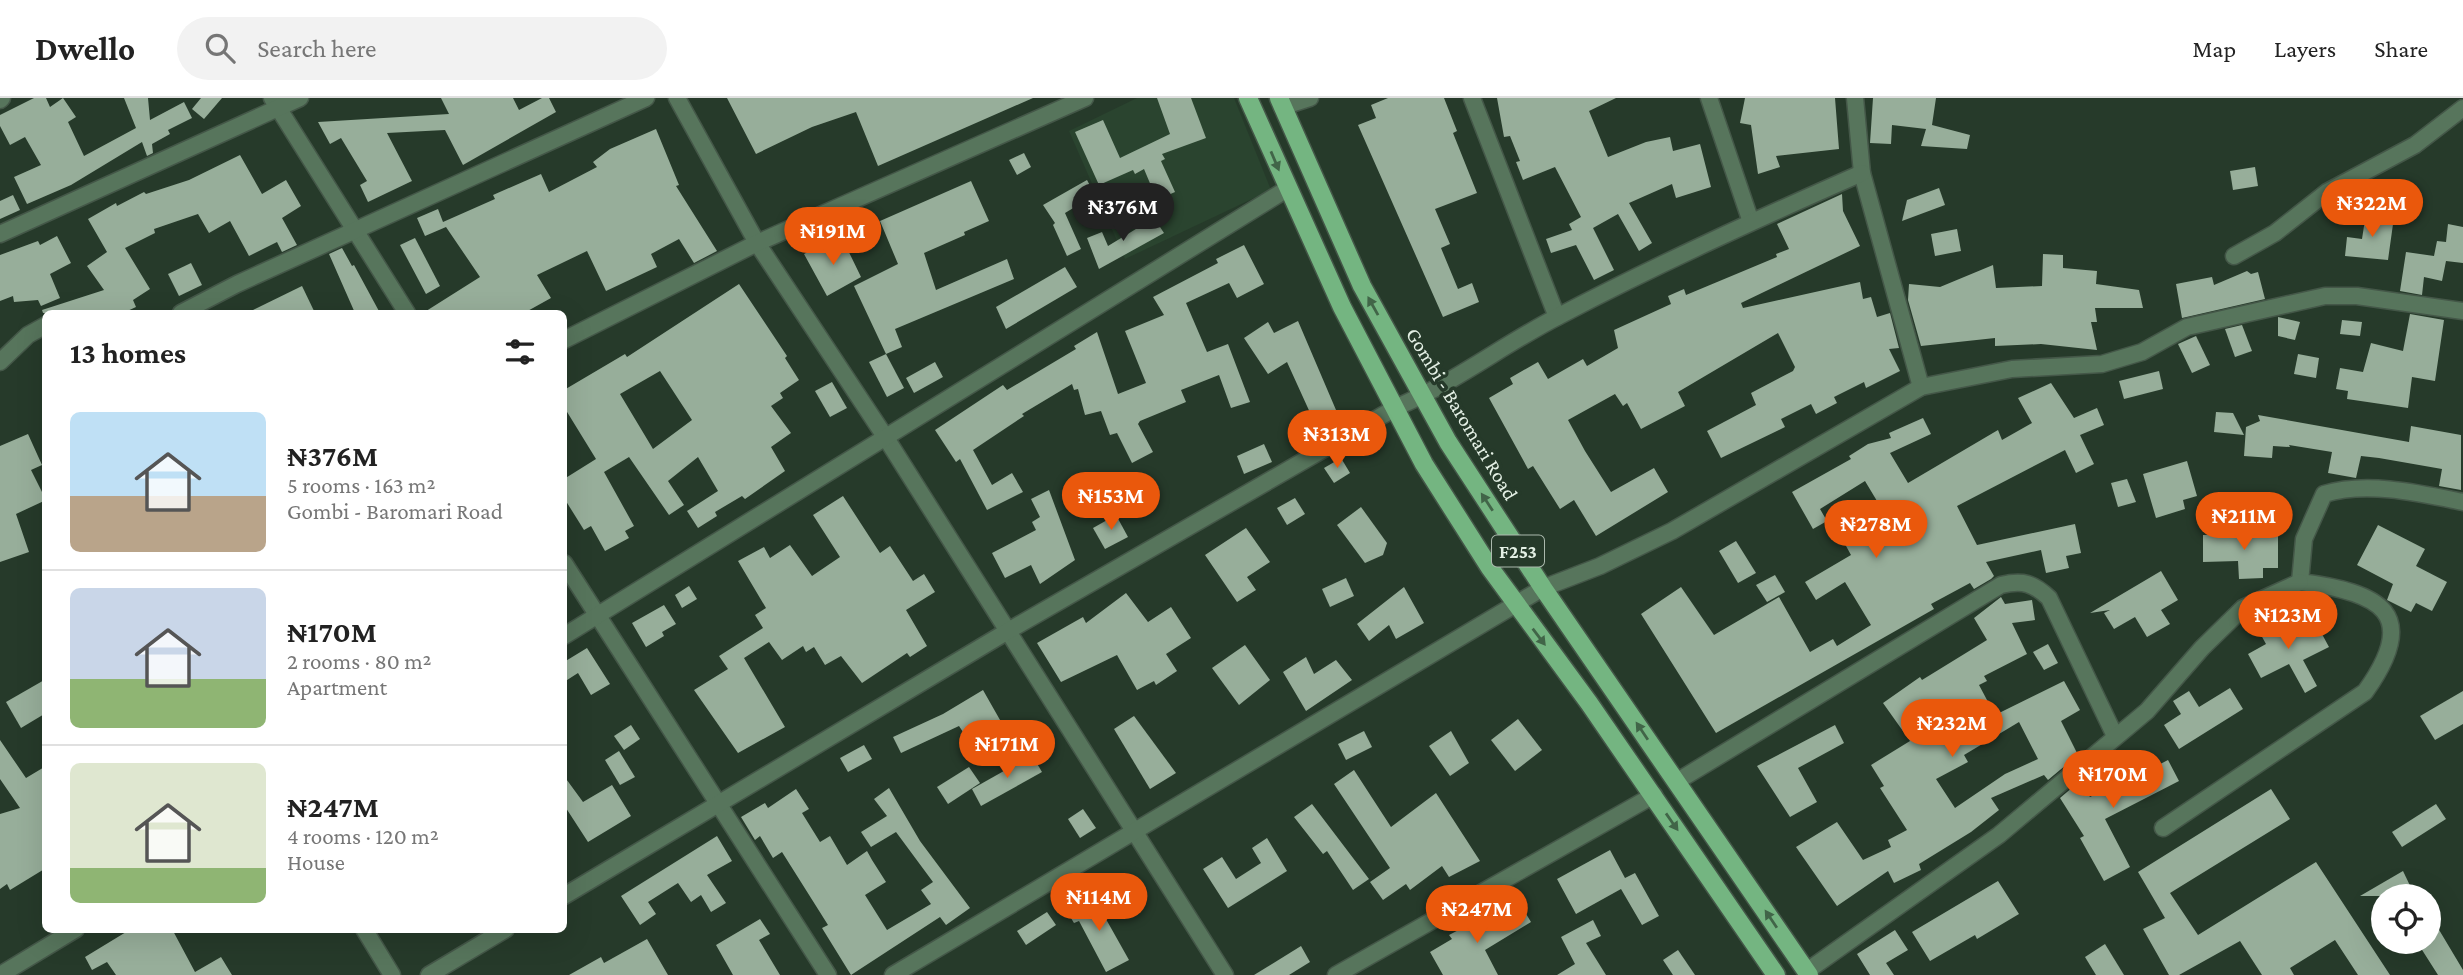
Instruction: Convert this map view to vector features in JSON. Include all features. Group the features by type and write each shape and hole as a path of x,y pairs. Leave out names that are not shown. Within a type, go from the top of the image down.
{"main road":[{"name":"F253","path":"1248,98 1342,307 1424,464 1516,606 1654,795 1776,975"},
{"name":"Gombi - Baromari Road","path":"1281,103 1362,286 1448,442 1543,588 1808,973"}],"street":[{"path":"0,234 275,103 300,98"},
{"path":"187,310 237,284 646,98"},
{"path":"677,98 757,243 886,438 1225,975"},
{"path":"567,338 757,243 1085,98"},
{"path":"1281,103 1310,98"},
{"path":"1472,98 1557,317"},
{"path":"1709,98 1751,222"},
{"path":"1855,98 1862,173 1921,387"},
{"path":"275,103 405,310"},
{"path":"2234,256 2275,233 2327,192 2415,145 2463,108"},
{"path":"567,894 1007,631 1396,407 1423,396 1557,317 1751,222 1862,173"},
{"path":"567,634 1287,189"},
{"path":"893,975 1136,833 1543,588 1600,566 1672,531 1921,387 2012,369 2102,364 2142,352 2187,327 2325,296 2357,296 2463,311"},
{"path":"0,362 27,335 42,327"},
{"path":"2300,582 2304,539 2324,494 2344,488 2367,488 2463,502"},
{"path":"567,568 828,975"},
{"path":"1676,782 2001,586 2019,581 2035,585 2049,598 2115,736"},
{"path":"1808,973 1999,835 2147,711 2202,648 2243,608 2300,582 2364,594 2382,607 2391,626 2392,645 2382,669 2365,692 2163,828"},
{"path":"1336,975 1654,795"},
{"path":"0,975 69,933"},
{"path":"366,933 392,975"},
{"path":"429,975 499,933"}],"shaded area":[{"path":"1137,98 1234,98 1271,190 1125,259 1069,131"}],"building":[{"path":"34,98 46,98 50,107 63,98 76,117 68,122 84,156 136,128 124,98 148,98 150,120 184,102 192,118 168,130 170,134 152,144 153,153 147,156 142,142 71,185 27,204 14,177 41,165 25,137 10,145 0,126 0,115"},
{"path":"201,98 222,98 204,119 192,109"},
{"path":"441,98 513,98 519,110 542,98 549,98 556,112 463,165 445,130 387,133 412,181 368,202 360,185 367,181 341,138 330,144 318,122 449,114"},
{"path":"727,98 1033,98 878,166 856,112 812,127 756,154"},
{"path":"1157,98 1191,98 1206,138 1162,154 1165,159 1161,161 1175,192 1157,200 1144,169 1135,174 1133,170 1099,185 1075,132 1103,120 1120,158 1170,134"},
{"path":"1388,98 1444,98 1457,131 1453,133 1477,193 1435,209 1450,244 1441,248 1458,289 1472,283 1479,302 1443,317 1358,125 1376,118 1371,105"},
{"path":"1497,98 1616,98 1589,111 1608,157 1646,142 1670,137 1673,151 1700,144 1711,187 1676,198 1672,184 1629,203 1652,243 1639,251 1618,214 1593,228 1614,270 1594,280 1576,245 1551,253 1546,239 1572,230 1569,224 1581,217 1555,167 1523,180 1516,162 1520,161 1510,136 1504,137"},
{"path":"1745,98 1835,98 1839,149 1776,156 1780,167 1758,174 1751,125 1740,123"},
{"path":"1873,98 1936,98 1932,125 1970,135 1967,149 1921,146 1926,129 1892,125 1891,144 1870,143"},
{"path":"656,129 679,185 676,186 717,251 694,263 679,239 651,254 657,267 606,291 587,251 537,275 551,298 529,310 428,310 480,277 446,227 425,236 417,218 438,209 443,222 495,199 493,195 541,174 549,192 597,167 593,162 610,149"},
{"path":"1024,153 1031,167 1017,175 1009,160"},
{"path":"240,155 262,194 286,180 301,206 282,218 297,245 282,252 277,242 249,256 230,221 209,233 198,214 154,229 155,233 125,248 150,289 133,300 136,307 130,310 42,310 104,290 87,266 107,252 88,219 116,203 117,206 144,192 146,194 189,180"},
{"path":"2255,167 2258,186 2233,190 2230,171"},
{"path":"1087,180 1095,195 1065,213 1081,249 1067,256 1053,225 1055,223 1043,205"},
{"path":"971,181 989,221 924,253 936,290 1007,259 1014,279 895,329 902,347 886,354 854,286 898,264 880,221"},
{"path":"1939,188 1945,205 1902,221 1907,200"},
{"path":"1842,194 1843,211 1860,246 1741,303 1743,308 1860,282 1863,299 1871,297 1877,317 1890,313 1899,348 1889,349 1900,371 1866,388 1864,382 1834,397 1837,403 1816,414 1811,404 1781,419 1785,427 1721,458 1707,431 1756,405 1751,393 1793,371 1795,367 1778,333 1678,392 1685,406 1641,429 1627,403 1623,406 1615,394 1568,420 1611,492 1654,468 1668,492 1596,536 1574,500 1560,509 1533,466 1528,469 1489,398 1513,384 1510,378 1538,362 1548,379 1583,359 1587,366 1618,348 1614,330 1671,304 1668,296 1684,289 1686,295 1777,257 1776,254 1789,249 1777,224"},
{"path":"13,195 20,210 0,219 0,201"},
{"path":"2366,213 2394,217 2388,260 2345,256 2347,237 2362,239"},
{"path":"1154,218 1164,233 1099,269 1087,238 1102,232 1108,246"},
{"path":"2448,224 2463,227 2463,263 2446,261 2442,281 2424,277 2422,295 2400,291 2406,252 2434,256 2437,241 2446,242"},
{"path":"1957,229 1961,251 1935,256 1931,234"},
{"path":"57,236 71,263 50,274 60,298 41,306 38,300 14,302 13,296 0,301 0,255 38,241 40,245"},
{"path":"415,238 440,286 426,294 400,245"},
{"path":"844,242 861,277 827,296 804,254 825,243 828,249"},
{"path":"1244,245 1264,284 1237,298 1229,283 1186,303 1207,352 1228,344 1250,402 1231,408 1219,375 1181,390 1186,402 1140,421 1138,424 1153,452 1132,463 1117,433 1110,435 1101,411 1085,415 1078,389 1074,390 1072,384 1022,414 1024,416 973,450 992,485 1012,473 1023,492 987,510 960,459 956,462 935,430 1003,385 1007,390 1076,349 1074,346 1097,332 1118,394 1146,383 1125,331 1164,315 1153,297 1218,263 1216,259"},
{"path":"342,248 378,310 354,310 329,254"},
{"path":"2043,254 2063,255 2063,268 2097,271 2096,284 2139,290 2143,308 2095,308 2097,322 2091,322 2097,350 2041,344 1995,346 1995,338 1921,346 1908,300 1909,284 1940,287 1993,265 1996,288 2042,286"},
{"path":"191,263 202,285 179,296 168,274"},
{"path":"1065,267 1077,287 1006,329 996,307"},
{"path":"2247,271 2251,274 2258,272 2265,299 2182,318 2176,284 2212,277 2214,285"},
{"path":"739,284 787,356 785,358 799,380 780,393 783,398 771,406 791,433 771,447 785,471 745,499 742,496 715,512 717,516 698,528 687,511 718,491 698,457 668,481 684,505 669,515 629,457 604,472 634,526 625,531 629,538 605,551 591,526 584,530 567,503 567,477 596,459 567,412 567,388 625,354 627,357","holes":["660,371 692,420 653,449 620,394"]},
{"path":"302,286 314,310 253,310"},
{"path":"2410,314 2444,320 2435,381 2412,377 2408,408 2347,399 2348,391 2336,389 2340,368 2363,372 2371,343 2403,351"},
{"path":"2278,317 2300,322 2295,340 2278,336"},
{"path":"2342,320 2362,322 2360,336 2340,334"},
{"path":"1298,321 1339,417 1317,428 1287,362 1268,374 1244,338 1268,322 1274,333"},
{"path":"2242,325 2252,351 2235,357 2225,329"},
{"path":"2196,336 2210,365 2192,373 2178,344"},
{"path":"886,354 904,388 887,397 869,362"},
{"path":"2298,354 2319,358 2316,378 2294,374"},
{"path":"935,362 943,377 914,393 906,378"},
{"path":"2159,371 2163,389 2124,399 2119,381"},
{"path":"832,382 847,408 830,417 815,391"},
{"path":"2051,383 2074,418 2097,408 2104,425 2080,435 2094,464 2076,473 2065,450 1957,506 1977,545 2075,524 2081,553 2066,556 2069,568 2046,573 2041,550 1986,562 1994,576 1991,579 1974,589 1970,583 1931,604 1934,609 1716,733 1641,614 1681,587 1714,635 1779,597 1810,652 1833,639 1837,646 1871,625 1845,582 1816,600 1805,582 1851,555 1840,535 1883,511 1865,481 1820,509 1827,521 1813,529 1792,492 1851,459 1849,456 1868,444 1891,438 1889,433 1923,418 1931,434 1890,453 1908,483 1998,430 2002,440 2032,423 2018,398"},
{"path":"2216,412 2233,413 2244,435 2214,432"},
{"path":"2258,415 2409,442 2411,426 2461,435 2461,490 2439,486 2442,469 2379,458 2361,456 2356,478 2328,473 2332,452 2289,445 2290,447 2273,446 2272,458 2244,456 2246,427 2260,421"},
{"path":"28,434 42,465 31,470 42,492 42,502 16,514 29,552 0,562 0,446"},
{"path":"1264,444 1272,462 1244,474 1237,456"},
{"path":"1341,458 1350,473 1334,483 1324,468"},
{"path":"2187,461 2197,496 2183,500 2185,509 2156,518 2143,474"},
{"path":"2127,479 2136,502 2118,507 2111,483"},
{"path":"1049,490 1075,560 1040,584 1031,565 1005,578 992,553 1036,530 1032,522 1040,517 1031,499"},
{"path":"843,496 880,553 890,546 913,581 924,574 935,592 906,610 927,646 910,657 907,653 862,683 841,656 825,665 814,647 806,652 803,646 782,660 769,642 744,658 785,727 738,753 694,690 728,669 719,656 763,628 755,615 766,608 738,561 764,547 770,558 790,545 812,576 840,557 813,515"},
{"path":"1295,498 1305,514 1287,525 1277,508"},
{"path":"1361,507 1387,543 1383,555 1365,563 1337,525"},
{"path":"1116,515 1128,537 1105,549 1093,528"},
{"path":"2378,525 2425,549 2416,566 2447,582 2432,611 2416,603 2411,612 2387,600 2393,584 2357,565"},
{"path":"1246,528 1270,562 1247,577 1256,590 1237,602 1205,555"},
{"path":"2278,533 2278,568 2263,568 2263,578 2239,579 2238,561 2203,562 2203,535"},
{"path":"1736,541 1756,573 1738,583 1719,551"},
{"path":"2161,571 2178,600 2161,610 2170,624 2147,637 2135,617 2114,629 2104,613 2110,610 2090,613"},
{"path":"1775,575 1785,592 1767,602 1756,585"},
{"path":"1346,578 1354,596 1330,607 1322,589"},
{"path":"689,586 697,599 682,608 675,595"},
{"path":"1404,587 1424,623 1396,639 1389,625 1369,641 1357,624"},
{"path":"1126,593 1148,622 1171,607 1191,638 1166,654 1177,671 1156,685 1154,681 1137,690 1117,655 1061,682 1037,643 1083,617 1086,623"},
{"path":"2001,597 2005,604 2032,600 2035,620 2012,623 2027,654 1984,676 1987,681 1979,685 1995,715 2064,681 2080,710 2061,721 2078,755 2048,780 2044,775 1991,798 1999,810 1971,832 1919,864 1921,870 1894,883 1888,871 1837,906 1796,847 1837,822 1863,860 1891,847 1888,840 1907,830 1880,788 1884,786 1871,765 1910,741 1883,703 1920,677 1922,680 1987,640 1974,618","holes":["2019,722 2038,759 2005,774 1955,808 1936,779 1968,762 1964,755"]},
{"path":"664,605 676,624 662,632 664,636 646,647 632,623"},
{"path":"2278,615 2290,637 2316,623 2329,647 2303,660 2317,686 2305,693 2289,664 2261,678 2248,654 2266,644 2256,626"},
{"path":"2048,644 2058,663 2044,670 2033,652"},
{"path":"1245,645 1270,680 1239,705 1212,668"},
{"path":"587,648 610,684 591,695 578,673 567,680 567,660"},
{"path":"1306,657 1314,674 1336,660 1352,680 1306,711 1283,672"},
{"path":"42,681 42,715 21,728 6,702"},
{"path":"2230,688 2243,709 2179,749 2164,725 2181,714 2173,701 2189,691 2199,707"},
{"path":"983,690 1004,727 994,740 973,747 959,726 901,753 893,737 943,714"},
{"path":"2463,691 2463,724 2435,740 2420,716"},
{"path":"1134,716 1176,773 1150,789 1114,729"},
{"path":"1518,719 1542,750 1515,771 1491,740"},
{"path":"631,725 640,739 624,750 614,736"},
{"path":"1835,725 1844,743 1798,768 1817,802 1790,817 1757,766"},
{"path":"1364,731 1372,747 1346,760 1338,744"},
{"path":"1451,731 1469,763 1450,776 1429,746"},
{"path":"0,740 26,778 42,768 42,870 10,890 7,884 0,889 0,814 20,808 0,779"},
{"path":"864,745 872,759 848,772 840,758"},
{"path":"619,751 635,777 620,785 605,760"},
{"path":"1032,755 1042,772 981,806 972,789"},
{"path":"2127,756 2137,776 2168,760 2179,781 2105,819 2130,867 2104,881 2080,838 2084,836 2060,798 2080,781 2090,797 2118,783 2109,765"},
{"path":"969,767 980,783 948,804 937,787"},
{"path":"1354,770 1391,827 1436,793 1480,861 1449,877 1442,866 1410,890 1406,884 1383,900 1370,882 1390,868 1334,784"},
{"path":"567,780 583,802 612,785 631,816 588,842 567,810"},
{"path":"889,788 920,841 970,908 946,925 940,917 851,975 822,928 828,925 782,852 773,858 760,836 755,840 741,817 765,803 768,808 796,789 809,809 802,813 820,842 830,836 847,865 867,851 886,882 865,895 887,930 931,904 921,890 933,882 896,832 871,847 861,832 887,816 874,799"},
{"path":"2271,789 2290,819 2170,893 2198,935 2316,862 2371,946 2371,954 2376,954 2390,975 2358,975 2335,940 2290,968 2294,975 2262,975 2240,941 2179,975 2169,975 2143,929 2165,918 2138,872"},
{"path":"1312,804 1369,879 1353,890 1327,851 1323,854 1294,817"},
{"path":"2436,804 2446,819 2402,847 2392,832"},
{"path":"1083,809 1096,828 1080,838 1068,819"},
{"path":"717,836 732,861 707,875 726,903 711,912 701,895 691,902 678,883 648,902 656,914 640,925 621,896"},
{"path":"1267,838 1287,871 1228,908 1203,869 1222,857 1236,879 1261,863 1252,848"},
{"path":"1610,850 1625,878 1635,873 1659,916 1642,925 1621,889 1576,914 1557,879"},
{"path":"2403,871 2409,884 2381,884"},
{"path":"1998,881 2019,914 1977,939 1975,935 1930,961 1912,932"},
{"path":"2371,890 2371,896 2360,896"},
{"path":"1093,896 1129,960 1106,972 1079,921 1074,923 1066,910"},
{"path":"1520,904 1531,922 1485,950 1498,975 1443,975 1430,952 1452,939 1449,935 1472,923 1476,931"},
{"path":"1047,912 1056,925 1026,945 1017,931"},
{"path":"760,919 770,934 759,940 780,975 733,975 716,945"},
{"path":"1593,920 1601,936 1586,943 1606,975 1557,975 1575,964 1561,937"},
{"path":"1895,930 1908,950 1886,963 1894,975 1870,975 1857,954"},
{"path":"124,933 174,933 195,972 221,957 232,975 116,975 107,962 92,970 85,957"},
{"path":"2441,933 2463,970 2463,975 2438,975 2425,954 2441,954"},
{"path":"647,939 668,975 569,975 601,957 604,963"},
{"path":"2105,944 2124,975 2096,975 2085,957"},
{"path":"1301,946 1310,962 1289,975 1254,975"},
{"path":"1678,950 1695,975 1673,975 1663,960"}]}
